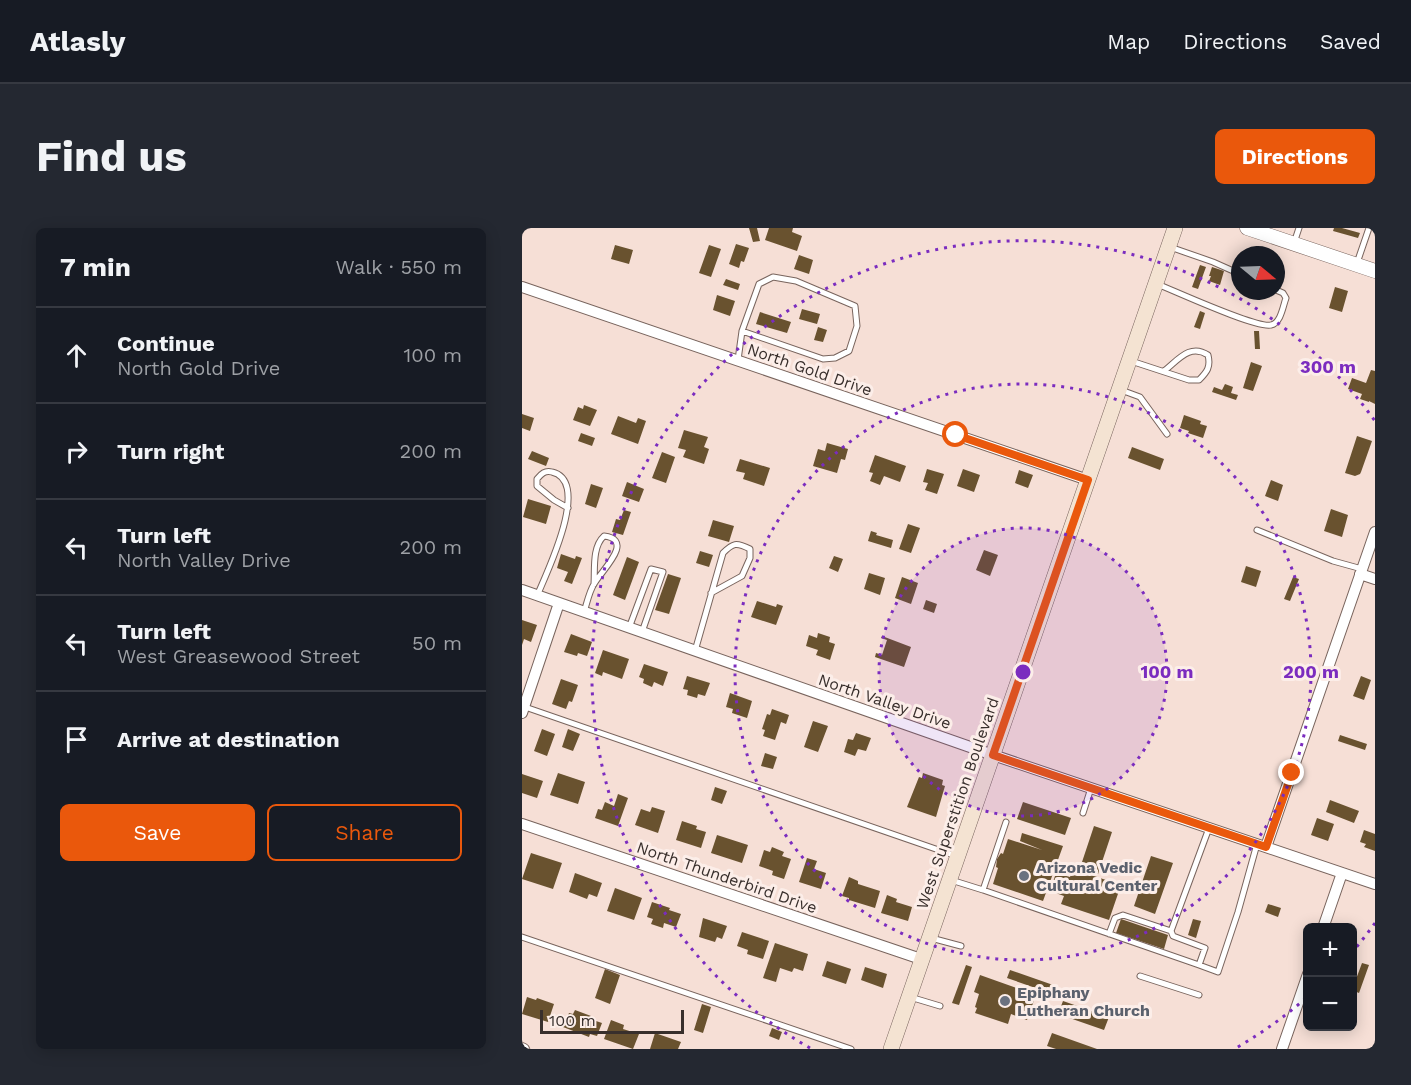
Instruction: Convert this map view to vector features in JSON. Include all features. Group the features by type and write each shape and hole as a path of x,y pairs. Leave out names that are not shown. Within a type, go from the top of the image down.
{"main road":[{"name":"West Superstition Boulevard","path":"891,1049 1175,228"}],"street":[{"path":"1247,228 1375,271"},
{"name":"North Gold Drive","path":"522,287 1088,480"},
{"path":"1262,846 1375,532"},
{"path":"1361,571 1375,579"},
{"name":"North Valley Drive","path":"522,590 993,755 1375,884"},
{"path":"523,709 559,603"},
{"name":"North Thunderbird Drive","path":"522,824 921,959"},
{"path":"1324,923 1341,873"},
{"path":"1282,1049 1307,977"}],"lane":[{"path":"1294,244 1299,228"},
{"path":"1356,265 1369,228"},
{"path":"1168,247 1231,270"},
{"path":"738,360 742,331 759,284 773,277 796,281 855,306 857,326 849,351 835,358 823,359 742,331"},
{"path":"1156,283 1263,326 1272,325 1278,321 1285,296"},
{"path":"1129,361 1189,380 1199,380 1210,363 1208,355 1203,351 1194,350 1184,355 1164,372"},
{"path":"1119,390 1140,397 1167,434"},
{"path":"537,596 563,528 568,508 566,484 562,477 555,472 541,473 537,479 537,486 568,508"},
{"path":"1257,530 1361,571"},
{"path":"584,612 594,584 596,550 599,540 604,536 611,537 617,548 615,556 594,584"},
{"path":"695,651 711,593 723,553 731,545 740,544 750,549 750,558 742,576 711,593"},
{"path":"629,628 651,569 663,572 642,632"},
{"path":"523,709 957,856"},
{"path":"1083,813 1091,788"},
{"path":"983,890 1006,822"},
{"path":"1171,931 1209,828"},
{"path":"949,879 1218,972 1262,846"},
{"path":"1109,934 1115,918 1123,915 1171,931 1173,936 1205,948 1199,965"},
{"path":"522,937 851,1049"},
{"path":"929,937 961,946"},
{"path":"1140,976 1199,995"},
{"path":"909,996 940,1006"}],"building":[{"path":"749,228 757,228 760,241 753,242"},
{"path":"769,228 793,228 792,232 802,236 797,251 765,240"},
{"path":"1334,228 1360,233 1358,238 1333,231"},
{"path":"736,244 749,248 739,268 729,264"},
{"path":"615,245 633,250 629,264 611,259"},
{"path":"709,245 721,249 711,277 699,273"},
{"path":"799,255 813,260 809,274 794,269"},
{"path":"1200,265 1206,267 1198,289 1192,287"},
{"path":"1212,267 1224,271 1220,285 1209,281"},
{"path":"726,279 740,284 738,290 723,285"},
{"path":"1335,287 1348,291 1342,312 1329,308"},
{"path":"717,295 735,301 730,316 713,310"},
{"path":"802,309 820,314 817,324 799,319"},
{"path":"1200,311 1205,313 1200,329 1194,327"},
{"path":"760,312 791,322 787,333 756,324"},
{"path":"818,327 827,330 823,342 814,340"},
{"path":"1254,331 1259,331 1260,349 1255,349"},
{"path":"1251,362 1262,366 1253,391 1243,388"},
{"path":"1371,370 1375,371 1375,404 1360,399 1362,394 1348,389 1352,378 1366,383"},
{"path":"1225,384 1233,387 1231,393 1238,395 1236,400 1212,392 1214,387 1222,390"},
{"path":"584,405 597,410 590,426 573,420 578,407 583,409"},
{"path":"522,414 534,418 530,431 522,428"},
{"path":"1184,415 1201,421 1200,424 1207,426 1203,438 1180,428"},
{"path":"618,416 636,423 638,418 646,421 638,444 611,434"},
{"path":"684,430 708,437 704,447 709,449 704,464 683,457 686,450 678,448"},
{"path":"581,433 595,438 592,446 578,441"},
{"path":"1357,436 1372,441 1361,472 1355,476 1345,473"},
{"path":"827,443 848,449 845,460 841,459 837,473 813,466 818,449 825,451"},
{"path":"1132,447 1164,459 1160,470 1128,458"},
{"path":"532,451 549,458 546,466 528,459"},
{"path":"662,452 675,457 666,483 652,478"},
{"path":"875,455 906,466 900,482 884,476 880,485 870,481 873,473 869,472"},
{"path":"740,459 770,468 764,486 743,479 745,473 736,471"},
{"path":"927,469 944,474 937,494 925,490 928,483 923,482"},
{"path":"963,469 980,475 974,492 957,486"},
{"path":"1019,470 1033,475 1028,488 1015,483"},
{"path":"1271,480 1283,485 1278,501 1265,496"},
{"path":"627,482 644,489 639,502 622,496"},
{"path":"591,484 603,488 596,508 585,504"},
{"path":"528,499 551,506 546,524 523,517"},
{"path":"1331,509 1348,515 1342,537 1324,531"},
{"path":"624,510 631,512 623,535 612,532 616,519 620,520"},
{"path":"713,520 734,526 729,542 708,536"},
{"path":"908,524 920,528 911,553 899,549"},
{"path":"871,531 877,533 876,535 893,540 891,548 868,541"},
{"path":"984,550 998,555 990,576 976,570"},
{"path":"700,551 713,555 709,567 696,563"},
{"path":"561,554 575,559 576,556 582,558 572,584 564,581 568,572 557,568"},
{"path":"834,556 843,559 838,572 829,568"},
{"path":"627,557 639,562 625,600 613,595"},
{"path":"1246,566 1261,571 1256,587 1241,582"},
{"path":"869,573 885,578 880,595 864,589"},
{"path":"668,574 681,578 669,614 655,610"},
{"path":"902,577 918,583 911,604 895,598"},
{"path":"1293,577 1299,579 1290,601 1284,599"},
{"path":"926,600 937,604 934,613 923,609"},
{"path":"757,601 776,607 777,604 783,606 776,625 751,617"},
{"path":"522,620 537,625 531,642 524,639 522,645"},
{"path":"818,633 830,637 829,642 835,644 830,660 816,655 818,650 806,646 809,635 817,638"},
{"path":"571,634 592,642 587,656 564,652"},
{"path":"882,636 911,647 904,667 875,657 876,653 882,655 887,640 881,638"},
{"path":"603,650 629,659 622,679 603,672 602,676 595,673"},
{"path":"644,664 668,672 663,686 654,682 652,687 643,683 644,679 639,677"},
{"path":"687,676 710,683 705,696 698,694 697,698 687,695 688,690 683,689"},
{"path":"1361,676 1371,680 1364,700 1353,696"},
{"path":"561,679 578,685 572,702 569,701 566,709 552,704"},
{"path":"730,693 752,701 747,718 732,713 733,709 726,707"},
{"path":"772,709 789,715 786,724 781,722 775,740 763,736 765,730 762,729 767,714 770,715"},
{"path":"813,721 828,726 818,752 804,747"},
{"path":"542,729 555,734 547,756 534,751"},
{"path":"568,729 580,734 573,751 562,747"},
{"path":"856,733 871,738 866,751 858,749 855,756 844,752 848,739 853,740"},
{"path":"1340,735 1367,744 1365,750 1338,741"},
{"path":"765,753 777,757 773,769 761,766"},
{"path":"558,773 585,782 578,804 550,795"},
{"path":"923,773 943,780 942,785 945,786 936,817 907,807 919,777 922,778"},
{"path":"522,774 543,781 537,798 522,793"},
{"path":"715,787 727,791 722,804 711,800"},
{"path":"618,794 628,798 618,826 595,818 598,809 602,810 605,802 614,806"},
{"path":"1330,800 1359,811 1354,823 1326,812"},
{"path":"1023,802 1071,818 1065,835 1017,819"},
{"path":"652,807 665,811 658,833 635,825 641,809 650,812"},
{"path":"1317,818 1334,824 1328,841 1311,835"},
{"path":"682,821 706,832 701,848 676,840"},
{"path":"1094,826 1112,832 1098,874 1080,868"},
{"path":"1364,830 1375,834 1375,851 1364,847 1366,844 1360,842"},
{"name":"Arizona Vedic Cultural Center","path":"1022,833 1063,846 1043,901 993,884 998,868 996,867 997,859 1001,853 1003,854 1008,839 1042,850 1020,841"},
{"path":"717,835 748,845 742,863 711,853"},
{"path":"772,847 784,852 782,856 791,859 784,879 772,875 773,871 759,866 764,850 770,852"},
{"path":"531,853 562,863 553,889 522,879"},
{"path":"1151,856 1173,863 1155,914 1134,906"},
{"path":"807,858 817,861 814,869 826,873 821,889 799,882"},
{"path":"1073,869 1121,885 1109,920 1061,904 1064,896 1050,891 1056,873 1070,877"},
{"path":"575,873 602,883 597,897 589,894 587,899 569,892"},
{"path":"849,877 858,881 858,884 880,891 875,908 842,896"},
{"path":"615,888 642,898 634,920 607,911"},
{"path":"887,895 897,899 896,902 912,907 908,921 881,913"},
{"path":"652,902 681,914 676,927 664,923 663,928 651,924 653,919 647,917"},
{"path":"1268,904 1281,908 1278,917 1265,912"},
{"path":"703,918 727,926 722,939 717,937 715,942 699,937"},
{"path":"1121,919 1168,935 1164,949 1116,933"},
{"path":"1193,919 1201,921 1196,938 1188,935"},
{"path":"742,932 769,941 763,959 747,954 748,950 737,946"},
{"path":"775,943 808,954 803,971 794,968 792,972 780,968 776,982 763,978"},
{"path":"827,961 851,969 846,984 822,976"},
{"path":"1362,963 1369,965 1359,993 1357,992 1357,976"},
{"path":"966,965 972,967 959,1005 952,1003"},
{"path":"865,967 887,974 883,988 861,980"},
{"path":"605,969 620,975 610,1004 595,998"},
{"path":"1010,970 1056,986 1053,994 1007,978"},
{"name":"Epiphany Lutheran Church","path":"980,975 1036,995 1027,1020 1011,1014 1008,1024 975,1013 979,994 974,992"},
{"path":"527,997 554,1004 548,1022 522,1014"},
{"path":"1063,1001 1109,1017 1104,1030 1058,1014"},
{"path":"702,1004 711,1007 703,1033 694,1030"},
{"path":"575,1010 602,1023 597,1036 590,1034 589,1037 563,1027 569,1013 573,1014"},
{"path":"611,1020 624,1025 623,1029 639,1034 633,1049 604,1039"},
{"path":"772,1028 782,1032 779,1040 769,1036"},
{"path":"655,1033 681,1042 678,1049 650,1049"},
{"path":"1052,1033 1097,1049 1056,1049 1047,1046"}],"place":[{"name":"Arizona Vedic Cultural Center","path":"1024,876"},
{"name":"Epiphany Lutheran Church","path":"1005,1001"}],"route":[{"path":"956,435 1088,480 993,755 1266,847 1292,773"}]}
